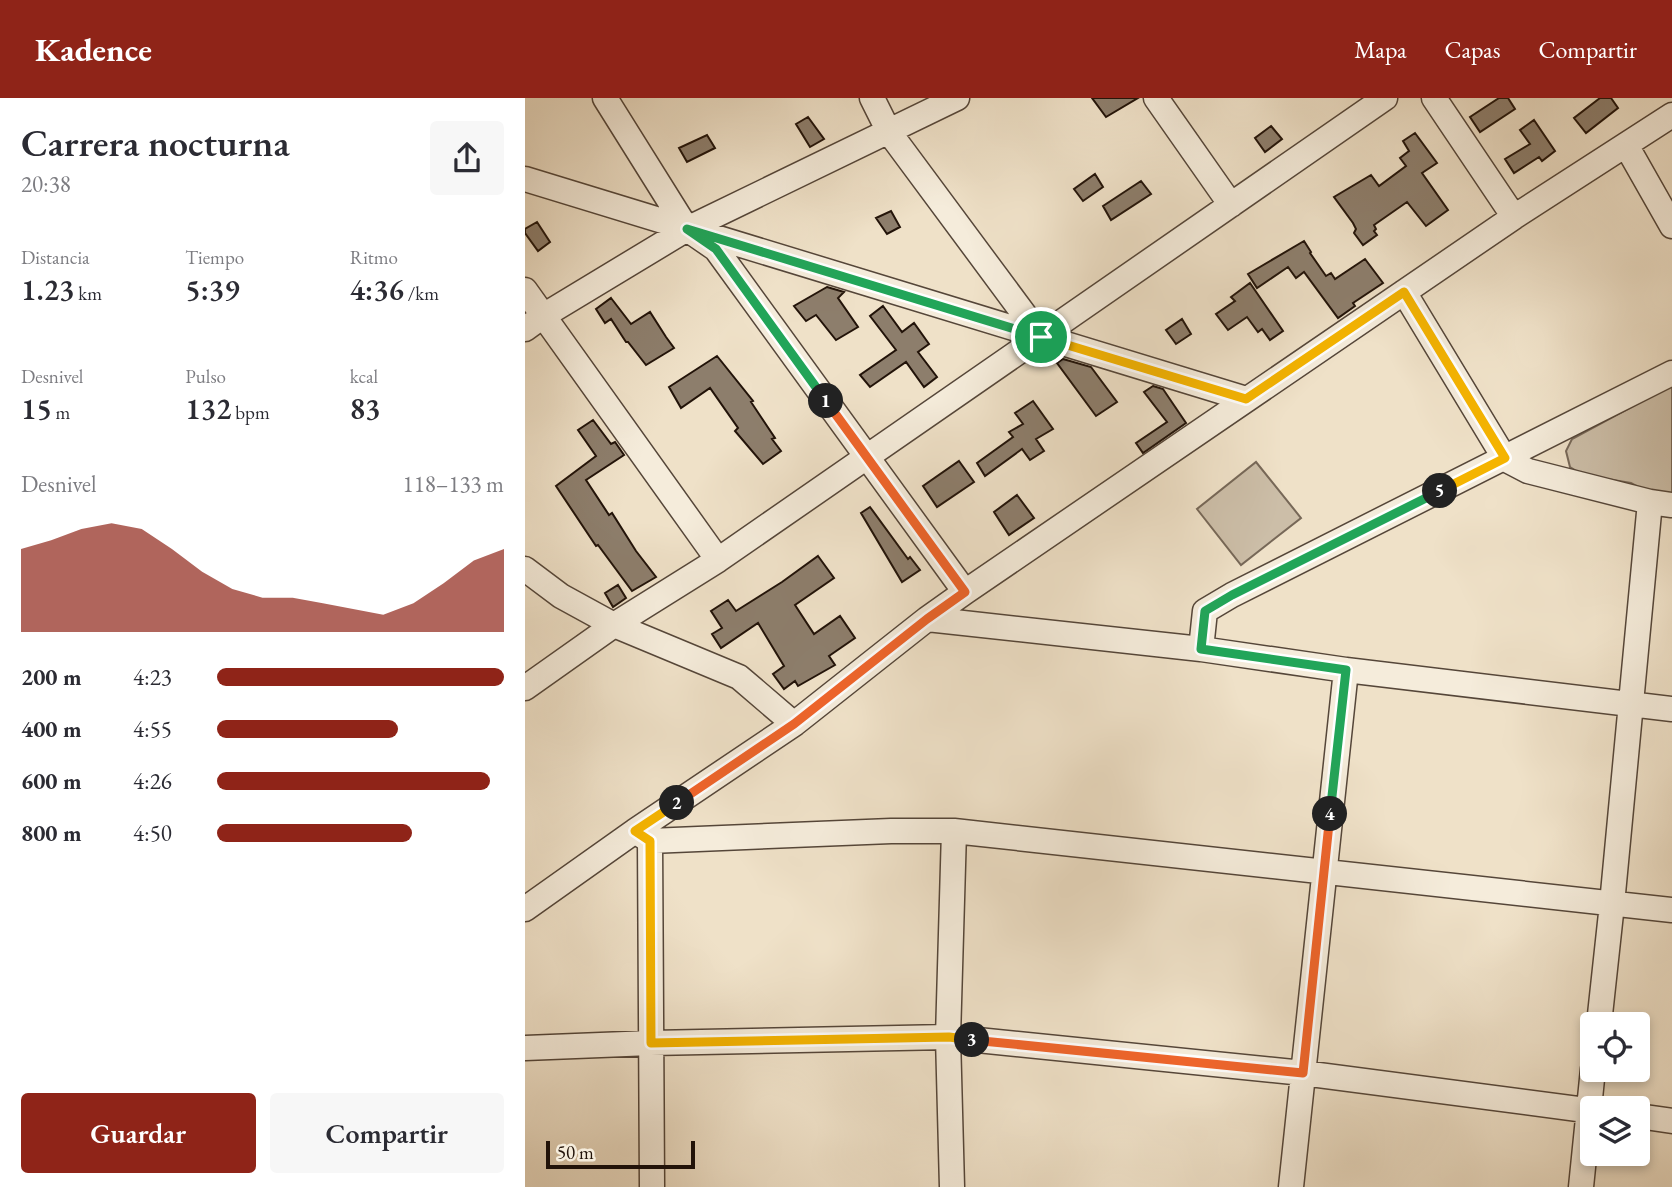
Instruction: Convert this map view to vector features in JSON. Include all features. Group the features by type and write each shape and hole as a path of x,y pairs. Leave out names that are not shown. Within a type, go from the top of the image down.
{"street":[{"path":"604,98 687,229 716,249 965,592"},
{"path":"872,98 889,132 1041,337"},
{"path":"534,322 687,229 957,98"},
{"path":"1157,98 1231,205"},
{"path":"525,688 614,625 718,560 1385,98"},
{"path":"1434,98 1514,217"},
{"path":"525,909 642,836 794,724 965,592 1514,217 1672,115"},
{"path":"1626,145 1672,226"},
{"path":"525,179 1246,399"},
{"path":"525,290 534,322 718,560"},
{"path":"1404,292 1505,458 1528,471 1661,503 1631,704 1600,1012"},
{"path":"1201,649 1205,611 1232,595 1672,373"},
{"path":"525,569 561,596 614,625 739,677 794,724"},
{"path":"927,619 1201,649 1346,670 1672,709"},
{"path":"1291,1187 1346,670"},
{"path":"642,836 954,831 1672,910"},
{"path":"952,1187 949,1037 954,831"},
{"path":"642,836 651,1043 652,1187"},
{"path":"525,1048 949,1037 1303,1073 1580,1110"},
{"path":"1650,1118 1672,1121"},
{"path":"1581,1187 1584,1166"}],"shaded area":[{"path":"1672,385 1672,496 1651,494 1631,483 1583,475 1570,467 1566,451 1572,439"},
{"path":"1256,462 1301,518 1241,565 1197,509"}],"building":[{"path":"1092,98 1138,98 1106,117"},
{"path":"1499,98 1508,98 1515,109 1480,132 1470,117"},
{"path":"1600,98 1611,98 1618,108 1586,133 1574,118"},
{"path":"808,117 824,139 810,147 796,124"},
{"path":"1534,120 1555,151 1542,161 1539,157 1514,173 1505,159 1530,144 1520,130"},
{"path":"1271,126 1282,139 1265,152 1255,138"},
{"path":"1415,133 1437,163 1422,173 1448,210 1426,226 1407,202 1374,225 1377,235 1363,245 1354,233 1356,229 1353,223 1334,197 1371,175 1379,186 1406,166 1400,158 1409,151 1403,141"},
{"path":"707,135 715,148 687,162 679,148"},
{"path":"1095,174 1103,187 1083,201 1074,189"},
{"path":"1141,181 1151,194 1111,220 1103,206"},
{"path":"891,211 900,227 887,234 876,218"},
{"path":"537,222 550,242 538,251 525,233 525,229"},
{"path":"1304,241 1326,276 1331,273 1335,279 1365,259 1383,283 1353,303 1355,306 1338,318 1304,272 1296,278 1288,267 1257,288 1248,274"},
{"path":"1250,283 1283,331 1270,340 1262,329 1258,332 1247,317 1228,330 1216,314 1235,301 1231,297"},
{"path":"827,287 844,292 838,298 858,327 836,340 816,315 806,321 794,306"},
{"path":"611,298 631,324 650,312 674,348 646,365 611,319 605,323 596,309"},
{"path":"883,306 902,332 914,323 929,344 918,352 937,377 924,387 906,362 870,387 860,375 896,350 870,316"},
{"path":"1182,319 1191,334 1176,344 1166,330"},
{"path":"717,356 753,401 751,402 781,451 763,464 735,431 738,428 710,388 681,408 669,387"},
{"path":"1063,359 1091,367 1117,402 1096,416 1057,363"},
{"path":"1153,386 1163,389 1186,423 1143,453 1136,443 1167,422 1144,392"},
{"path":"1033,401 1053,429 1036,439 1044,451 1030,460 1022,449 985,476 977,463 1013,437 1009,432 1023,424 1015,413"},
{"path":"593,420 611,444 615,442 624,455 586,480 656,577 632,591 598,545 596,546 556,486 596,456 578,430"},
{"path":"959,461 974,482 937,507 923,486"},
{"path":"1017,495 1034,518 1009,535 994,512"},
{"path":"870,507 908,559 910,557 920,570 902,582 861,513"},
{"path":"818,556 834,578 795,605 814,634 840,616 855,638 829,656 835,665 798,686 795,681 784,689 773,674 784,666 758,623 721,648 712,634 722,628 711,611 728,600 736,611"},
{"path":"618,585 626,598 613,607 605,593"}],"route":[{"path":"687,229 1041,337 1246,399 1404,292 1505,458 1205,611 1201,649 1346,670 1303,1073 949,1037 651,1043 650,841 635,831 794,724 965,592 716,249 687,229"}]}
